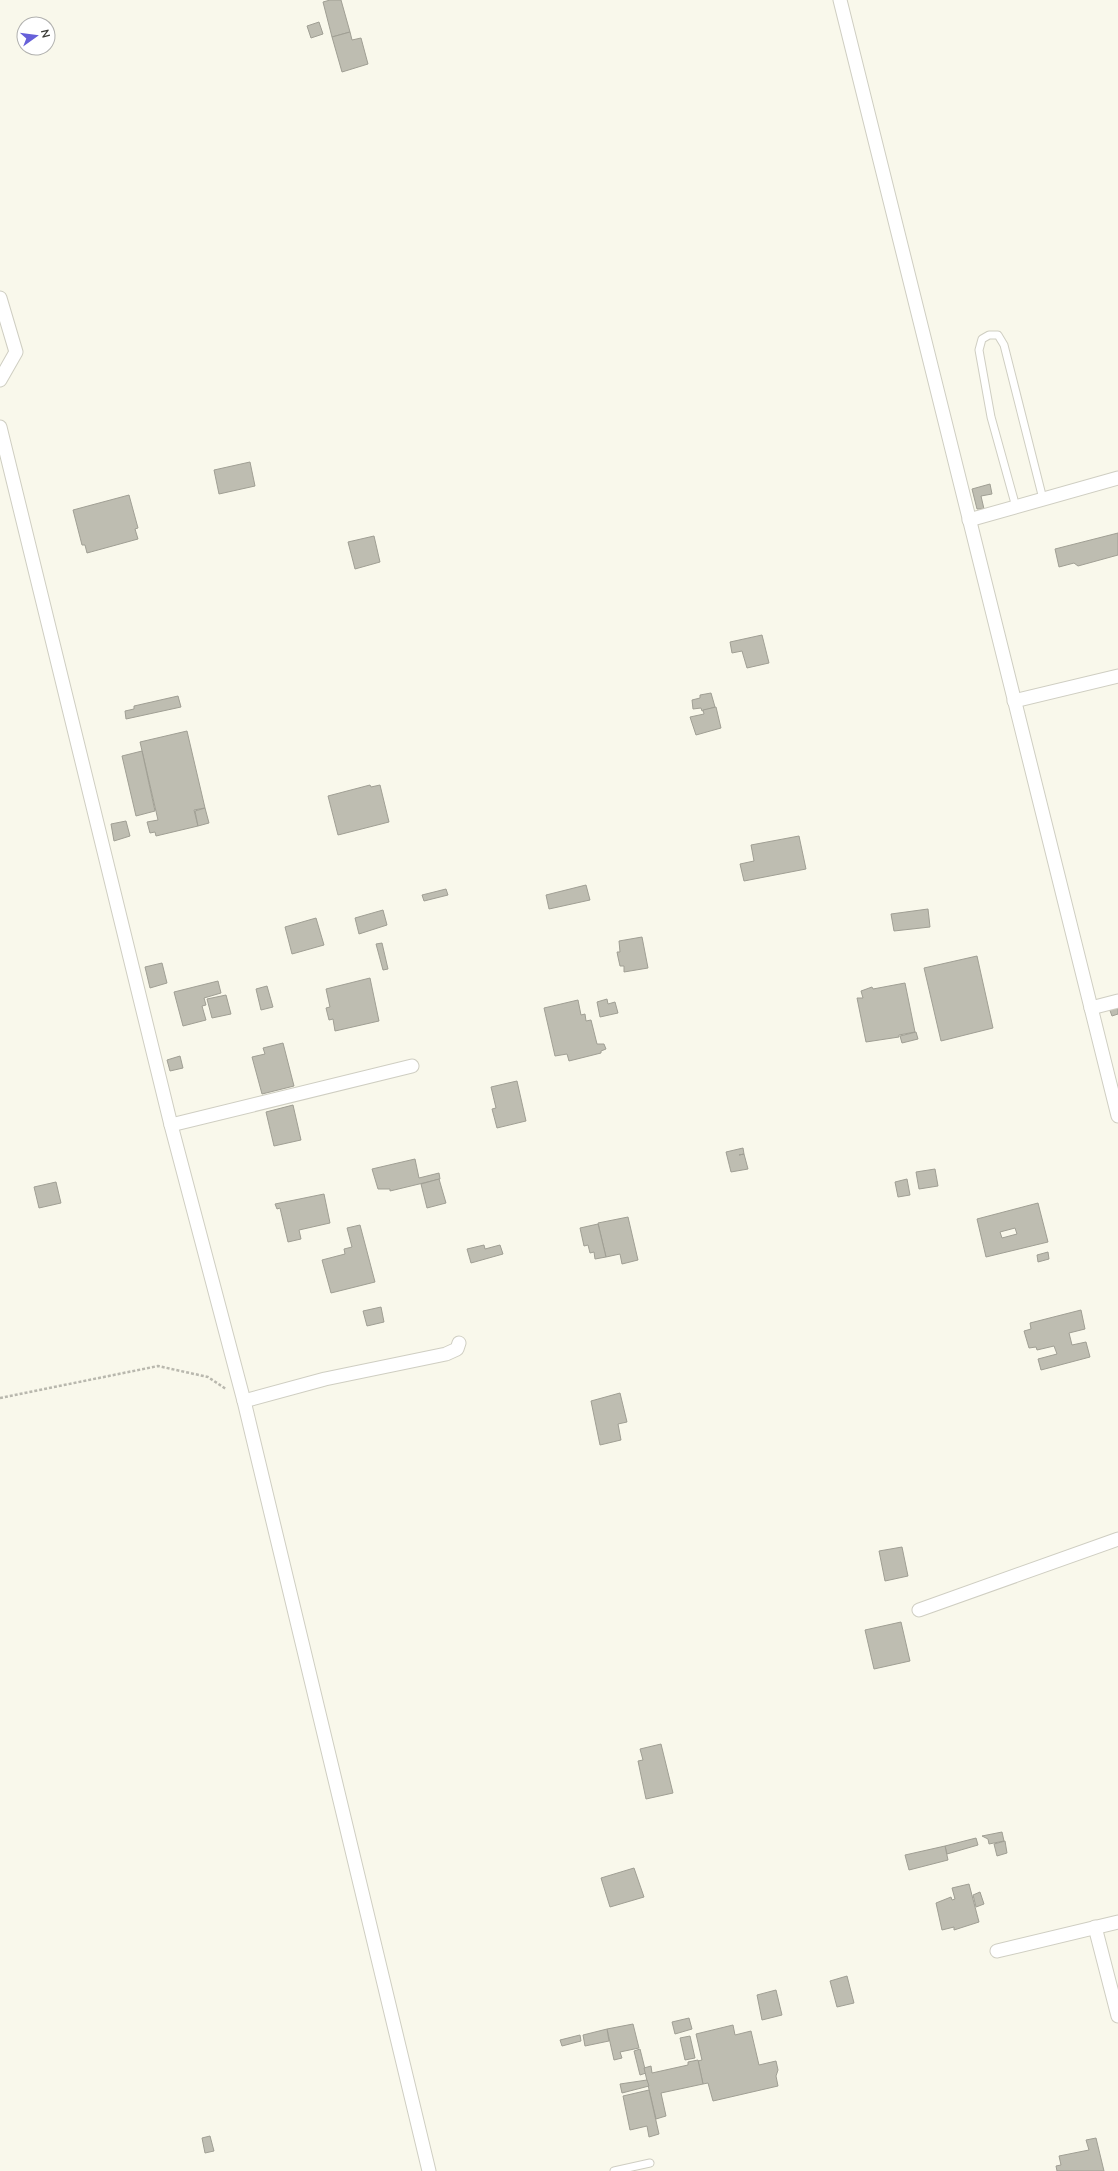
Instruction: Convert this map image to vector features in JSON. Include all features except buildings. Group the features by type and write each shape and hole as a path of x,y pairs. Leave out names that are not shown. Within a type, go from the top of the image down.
{"street":[{"path":"840,0 1118,1116"},
{"path":"0,298 16,352 0,380"},
{"path":"0,427 171,1125 244,1401 429,2171"},
{"path":"969,520 1118,478"},
{"path":"1014,701 1118,676"},
{"path":"1091,1008 1118,1001"},
{"path":"171,1125 412,1066"},
{"path":"244,1401 325,1379 446,1354 457,1349 460,1343"},
{"path":"919,1610 1118,1539"},
{"path":"997,1951 1118,1922"},
{"path":"1095,1927 1118,2016"}],"lane":[{"path":"1016,507 991,417 979,350 982,339 989,335 998,335 1004,345 1043,499"},
{"path":"614,2171 650,2163"}],"path":[{"path":"0,1398 158,1366 208,1377 244,1401"}]}
